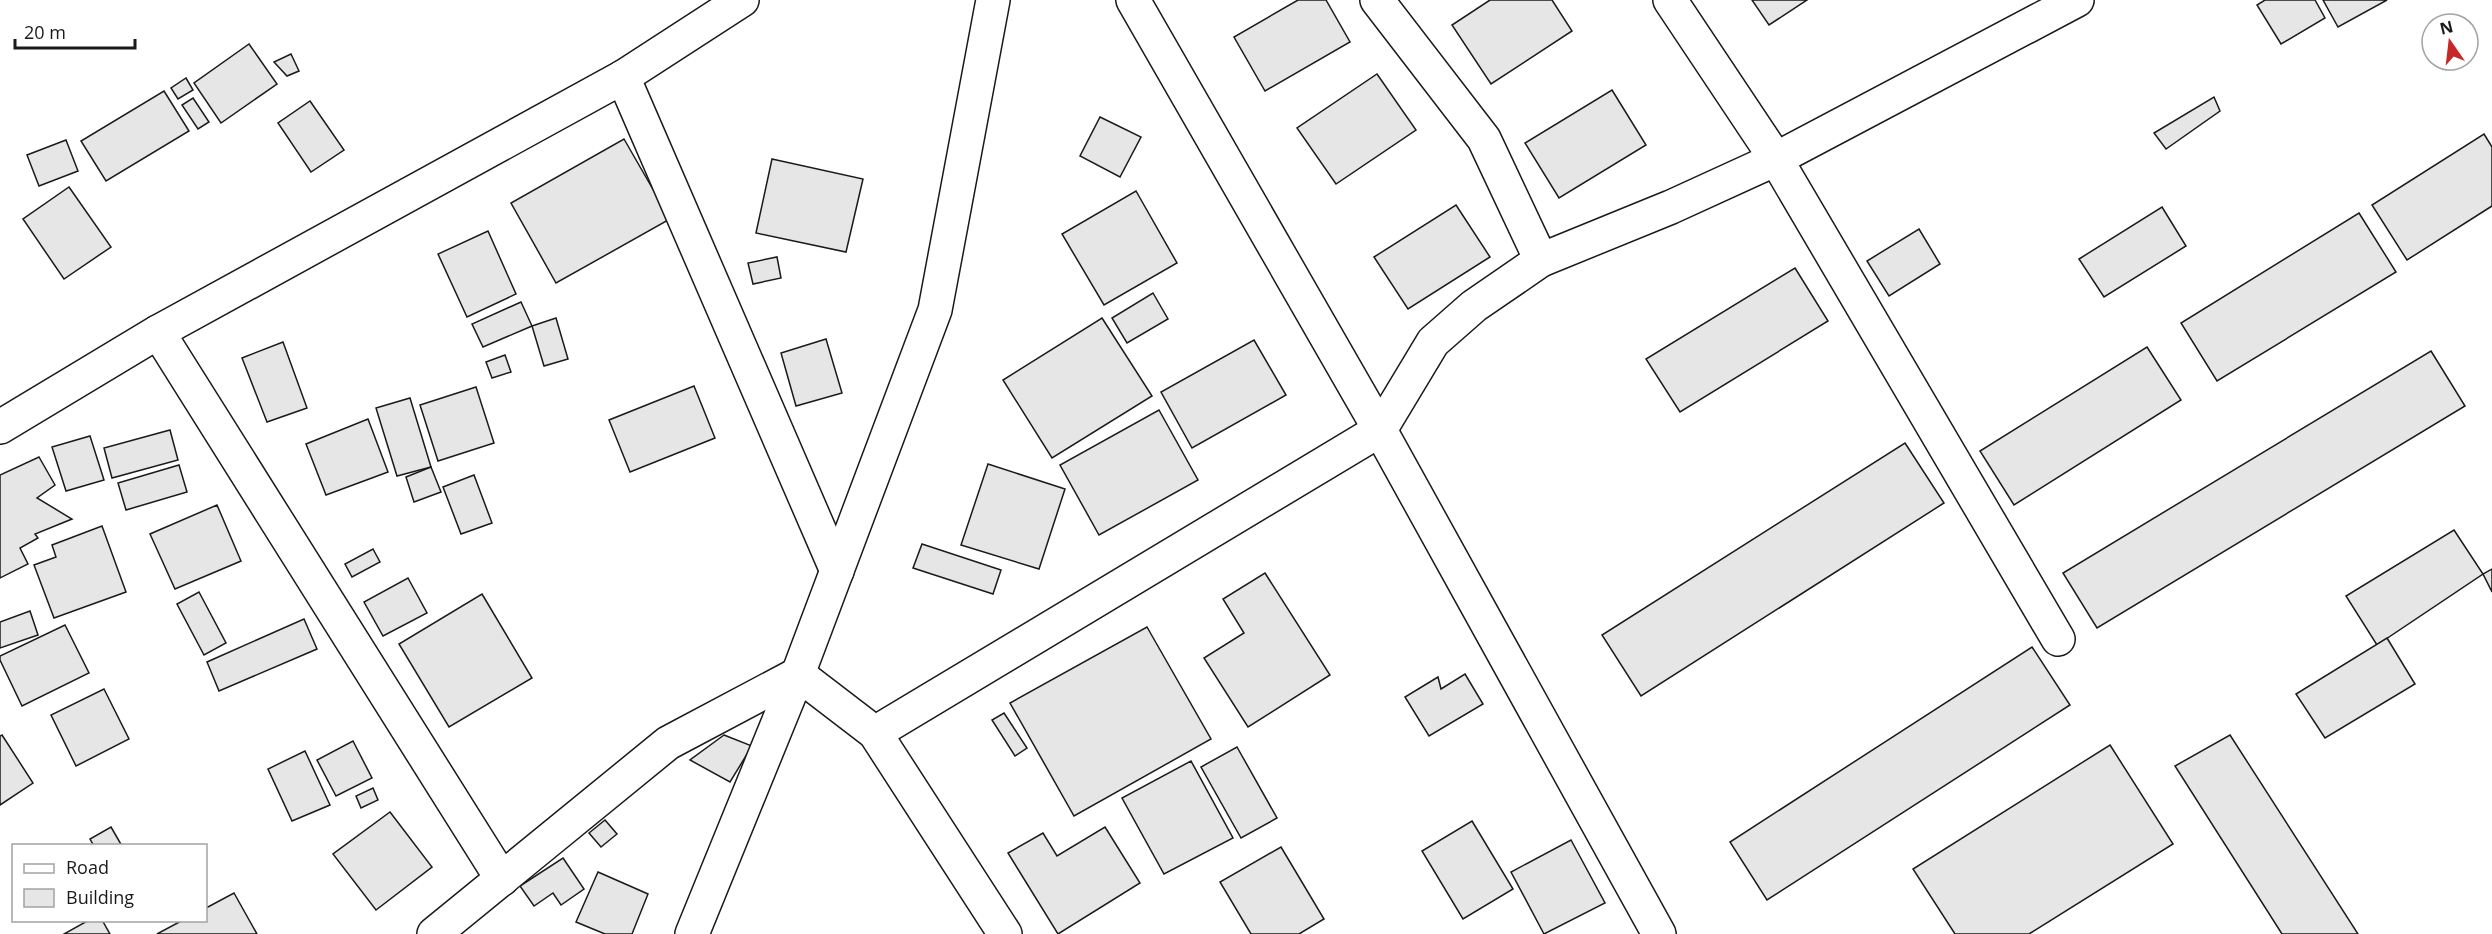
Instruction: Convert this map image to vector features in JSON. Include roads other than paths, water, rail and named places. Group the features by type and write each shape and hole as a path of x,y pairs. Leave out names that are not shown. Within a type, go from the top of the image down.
{"street":[{"path":"0,427 158,332 623,77 742,0"},
{"path":"692,934 798,674 935,310 993,0"},
{"path":"1133,0 1380,430 1659,934"},
{"path":"1377,0 1484,139 1541,260"},
{"path":"1670,0 1776,159 2058,639"},
{"path":"875,733 1380,430 1433,342 1474,306 1541,260 1671,207 1776,159 2077,0"},
{"path":"623,77 837,571"},
{"path":"158,332 502,879"},
{"path":"434,934 668,743 798,674"},
{"path":"798,674 875,733 1005,934"}]}
